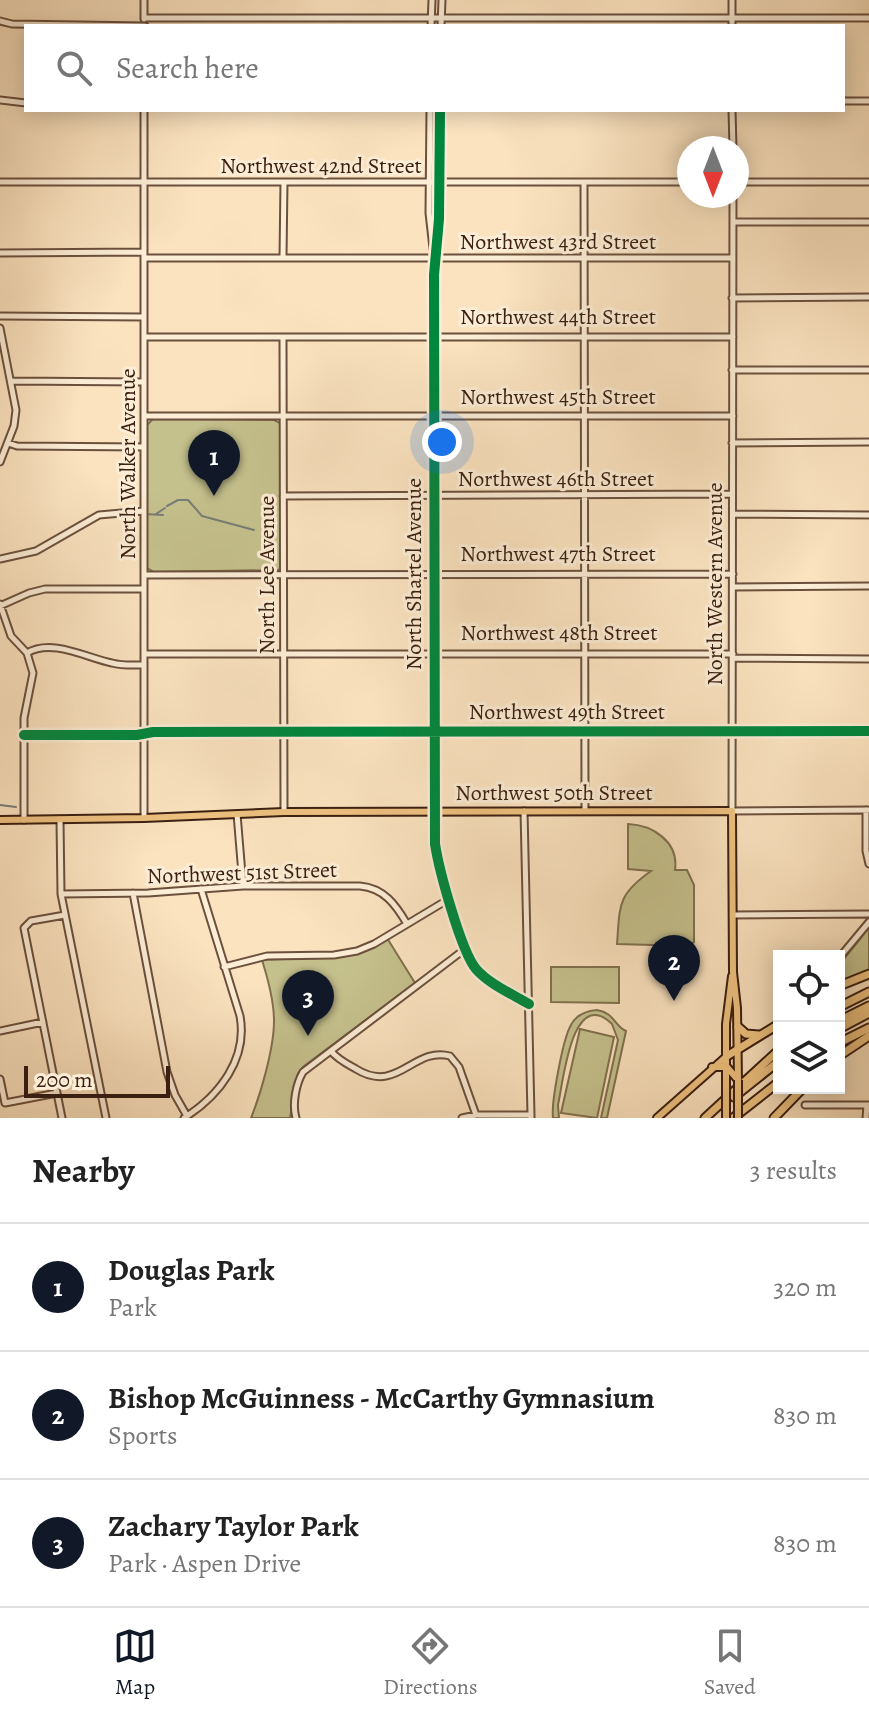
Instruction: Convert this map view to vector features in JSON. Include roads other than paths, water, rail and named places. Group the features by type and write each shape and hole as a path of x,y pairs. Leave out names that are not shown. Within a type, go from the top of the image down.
{"highway":[{"path":"845,984 869,974"},
{"path":"845,1004 869,992"},
{"path":"845,1018 869,1006"},
{"path":"845,1026 869,1013"},
{"path":"738,1027 746,1034 761,1035"},
{"path":"727,1056 773,1028"},
{"path":"845,1040 869,1028"},
{"path":"845,1052 869,1036"},
{"path":"705,1118 773,1056"},
{"path":"705,1118 773,1066"},
{"path":"736,1118 773,1085"},
{"path":"774,1118 797,1094"}],"main road":[{"name":"Northwest 50th Street","path":"0,820 284,812 732,811"},
{"name":"North Western Avenue","path":"732,811 733,972 738,1027 736,1118"},
{"name":"North Western Avenue","path":"726,1118 728,994 733,972"},
{"path":"657,1118 727,1056"},
{"path":"710,1070 727,1067 737,1078"},
{"path":"710,1070 718,1071 726,1082"}],"street":[{"path":"144,0 145,24"},
{"path":"431,24 432,0"},
{"path":"441,24 442,0"},
{"path":"732,0 732,24"},
{"path":"144,18 869,18"},
{"path":"0,21 24,24"},
{"path":"0,100 24,103"},
{"path":"845,101 869,101"},
{"name":"North Walker Avenue","path":"144,112 144,818"},
{"name":"North Shartel Avenue","path":"430,112 429,221 434,258"},
{"name":"North Shartel Avenue","path":"440,112 439,219 434,258 436,852 471,961 482,975 529,1004"},
{"path":"732,112 733,136"},
{"name":"Northwest 42nd Street","path":"0,182 677,182"},
{"path":"283,258 284,182"},
{"path":"584,182 585,811"},
{"path":"749,182 869,182"},
{"name":"North Western Avenue","path":"732,811 733,208"},
{"path":"733,222 869,222"},
{"name":"Northwest 43rd Street","path":"2,252 283,258 733,258"},
{"path":"732,298 869,297"},
{"path":"0,316 144,317"},
{"path":"0,328 16,415 0,462"},
{"name":"Northwest 44th Street","path":"144,337 733,337"},
{"name":"North Lee Avenue","path":"283,338 284,812"},
{"path":"732,370 869,370"},
{"path":"11,381 144,382"},
{"name":"Northwest 45th Street","path":"144,416 733,416"},
{"path":"732,443 869,442"},
{"path":"8,443 17,446 144,447"},
{"name":"Northwest 46th Street","path":"283,496 732,494"},
{"path":"0,559 31,554 99,515 144,511"},
{"path":"733,514 869,515"},
{"name":"Northwest 47th Street","path":"144,575 733,574"},
{"path":"733,587 869,586"},
{"path":"24,820 25,712 33,677 27,653 11,636 0,605 45,589 144,589"},
{"path":"27,653 33,649 52,648 113,663 144,665"},
{"name":"Northwest 48th Street","path":"144,654 585,654 869,659"},
{"name":"Northwest 49th Street","path":"24,735 869,731"},
{"path":"868,810 866,851 869,864"},
{"name":"Northwest 50th Street","path":"732,811 868,810"},
{"path":"462,1118 476,1115 531,1117 524,811"},
{"path":"237,814 243,886"},
{"path":"60,820 61,894 106,1118"},
{"name":"Northwest 51st Street","path":"61,894 243,886 367,886 388,897 407,924"},
{"path":"133,893 167,1072 186,1117 212,1096 231,1071 240,1049 242,1026 201,889"},
{"path":"224,967 267,956 346,954 374,944 449,899"},
{"path":"733,915 869,914"},
{"path":"62,1118 24,932 25,925 31,921 65,915"},
{"path":"845,951 869,922"},
{"path":"296,1118 294,1106 300,1078 465,949"},
{"path":"0,1031 43,1022"},
{"path":"331,1051 335,1057 366,1076 381,1079 436,1054 450,1056 459,1067 476,1115"},
{"path":"0,1079 5,1103 57,1093"},
{"path":"805,1105 868,1105 866,1118"}],"waterway":[{"path":"167,506 178,500 188,500 202,516 254,530"},
{"path":"156,514 165,508"},
{"path":"144,514 163,515"},
{"path":"0,805 16,807"}],"place":[{"name":"Douglas Park","path":"214,496"},
{"name":"Bishop McGuinness - McCarthy Gymnasium","path":"674,1001"},
{"name":"Zachary Taylor Park","path":"308,1036"}]}
